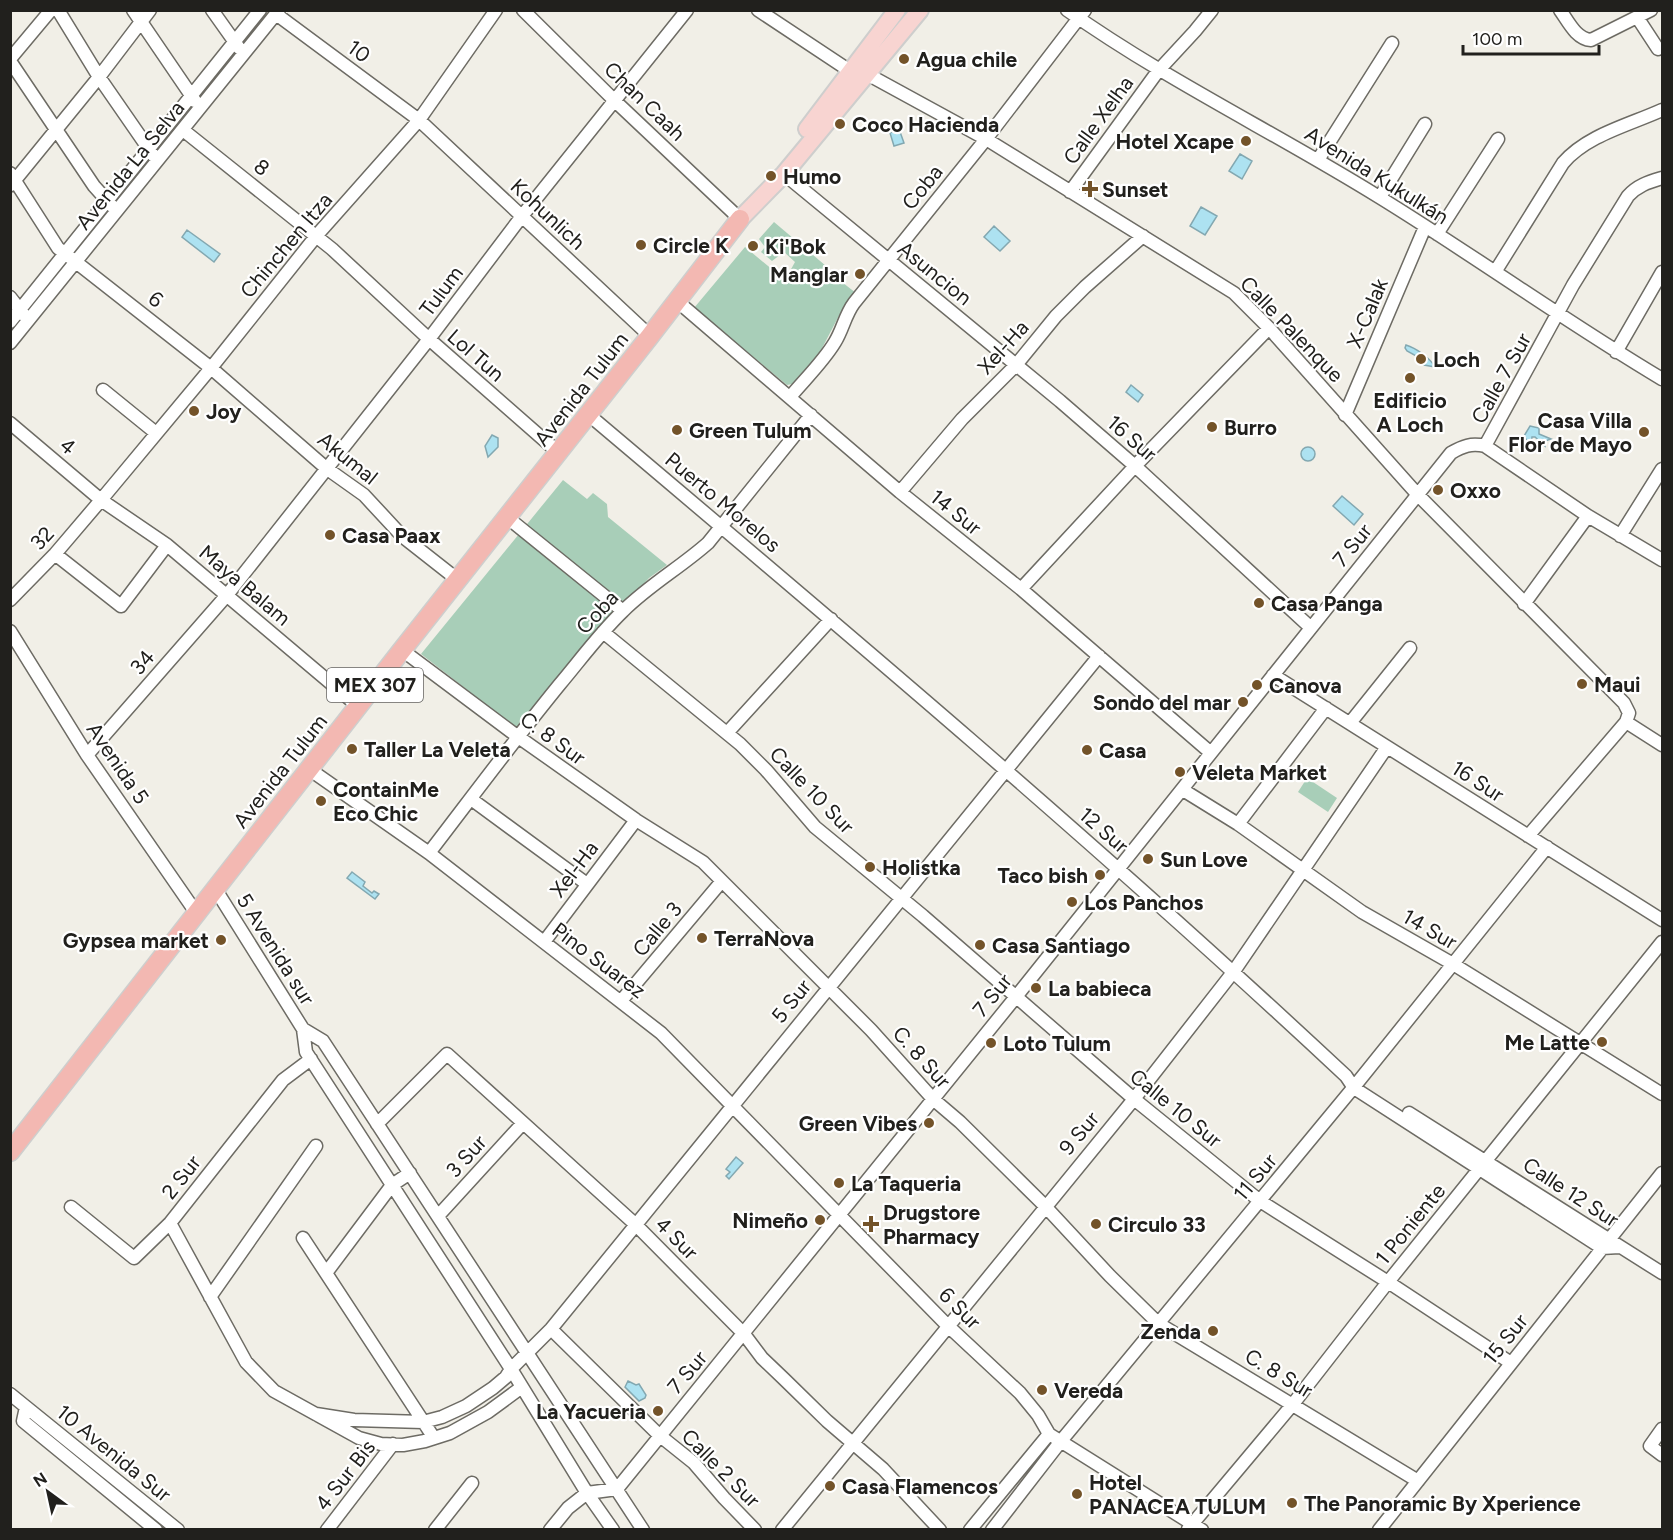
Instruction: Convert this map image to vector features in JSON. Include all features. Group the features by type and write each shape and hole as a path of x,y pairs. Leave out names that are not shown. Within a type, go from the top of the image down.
{"highway":[{"name":"Avenida Tulum","path":"10,1152 740,219"}],"main road":[{"name":"Avenida Tulum","path":"740,219 784,174 859,73 897,10"},
{"name":"Avenida Tulum","path":"740,219 859,73 920,10"}],"street":[{"path":"51,10 10,60 93,186 117,211"},
{"path":"58,10 148,150 159,160"},
{"path":"133,10 191,97 201,107"},
{"path":"12,180 99,77 150,10"},
{"path":"212,10 234,43 244,53"},
{"name":"Avenida La Selva","path":"10,322 260,10"},
{"name":"Chinchen Itza","path":"101,500 212,368 317,236 419,120 496,10"},
{"name":"Chan Caah","path":"524,10 615,101 740,219"},
{"name":"Tulum","path":"227,595 429,339 522,216 687,10"},
{"name":"Calle Palenque","path":"758,10 859,73 986,139 1234,293 1269,328 1418,495 1624,704 1627,718"},
{"name":"Avenida Kukulkán","path":"1066,10 1081,15 1158,71 1380,197 1616,352 1662,379"},
{"name":"Calle Xelha","path":"1070,192 1158,71 1212,10"},
{"path":"1560,10 1584,40 1591,40 1651,10"},
{"name":"Avenida La Selva","path":"10,344 278,12"},
{"name":"10","path":"278,12 419,120"},
{"name":"Coba","path":"790,397 829,351 840,333 848,312 1081,15"},
{"path":"1637,17 1658,49"},
{"path":"1318,160 1392,43"},
{"path":"1495,272 1571,153 1586,143 1662,110"},
{"name":"Kohunlich","path":"419,120 650,336"},
{"path":"1380,197 1425,124"},
{"name":"8","path":"183,130 317,236"},
{"path":"1437,234 1498,139"},
{"name":"Asuncion","path":"784,174 1060,401"},
{"name":"Calle 7 Sur","path":"1418,495 1451,453 1464,446 1475,444 1485,446 1573,285 1628,196 1645,183 1662,178"},
{"name":"6","path":"12,180 52,242 212,368"},
{"name":"X-Calak","path":"1346,415 1425,227"},
{"name":"Lol Tun","path":"317,236 429,339 559,453"},
{"name":"Xel-Ha","path":"900,492 962,419 1016,365 1071,301 1143,236"},
{"path":"1616,352 1662,272"},
{"path":"10,297 19,311 30,320"},
{"name":"14 Sur","path":"677,301 900,492 1021,589 1211,753"},
{"path":"1021,589 1135,466 1269,328"},
{"name":"Akumal","path":"212,368 326,468 364,495 402,536 458,580"},
{"path":"104,390 156,433"},
{"name":"16 Sur","path":"1060,401 1135,466 1310,627"},
{"name":"Puerto Morelos","path":"589,414 831,619"},
{"name":"Coba","path":"429,854 517,736 603,632 623,610 708,543 811,415"},
{"name":"4","path":"10,423 101,500"},
{"path":"1485,446 1588,516 1662,560"},
{"path":"1620,536 1662,469"},
{"name":"7 Sur","path":"617,1489 1015,998 1418,495"},
{"name":"Maya Balam","path":"101,500 167,545 359,706"},
{"name":"32","path":"10,600 55,554 101,500"},
{"path":"1524,604 1588,516"},
{"path":"508,518 623,610"},
{"path":"55,554 121,606 167,545"},
{"name":"34","path":"87,755 227,595"},
{"path":"727,733 831,619"},
{"name":"12 Sur","path":"831,619 1119,868 1346,1076"},
{"name":"Avenida 5","path":"10,631 87,755 197,914"},
{"name":"Calle 10 Sur","path":"603,632 727,733 766,770 815,827 1134,1099 1260,1201 1510,1363"},
{"path":"1350,723 1410,648"},
{"name":"C. 8 Sur","path":"402,650 517,736 636,820 703,862 871,1030 933,1099 960,1122 1044,1205 1110,1276 1159,1324 1418,1481"},
{"name":"5 Sur","path":"316,1414 354,1420 423,1422 442,1417 466,1406 494,1388 506,1377 511,1369 551,1329 1099,656"},
{"name":"16 Sur","path":"1273,675 1662,920"},
{"path":"1238,824 1326,708"},
{"path":"1528,836 1627,718 1662,745"},
{"name":"9 Sur","path":"782,1530 1044,1205 1134,1099 1234,971 1387,747"},
{"name":"Pino Suarez","path":"309,769 429,854 661,1033 839,1213"},
{"name":"14 Sur","path":"1182,790 1238,824 1362,912 1453,964 1662,1094"},
{"path":"471,799 587,884"},
{"name":"Xel-Ha","path":"544,942 636,820"},
{"name":"11 Sur","path":"992,1530 1061,1441 1356,1085 1547,847"},
{"name":"Calle 3","path":"621,1001 722,881"},
{"name":"5 Avenida sur","path":"216,890 303,1029"},
{"name":"1 Poniente","path":"1194,1528 1388,1282 1662,942"},
{"path":"303,1029 306,1052 511,1369 587,1493 613,1530"},
{"path":"303,1029 323,1041 644,1530"},
{"name":"4 Sur","path":"377,1124 447,1053 635,1224 744,1334 762,1358 883,1469 940,1530"},
{"name":"2 Sur","path":"71,1207 134,1258 170,1223 283,1080 311,1059"},
{"name":"Calle 12 Sur","path":"1346,1076 1356,1085 1610,1245 1662,1273"},
{"name":"3 Sur","path":"438,1216 522,1123"},
{"path":"210,1297 316,1146"},
{"path":"326,1272 392,1185 410,1173"},
{"name":"15 Sur","path":"1379,1530 1510,1363 1610,1245 1662,1173"},
{"name":"6 Sur","path":"839,1213 947,1324 1020,1393 1038,1415 1049,1434"},
{"path":"170,1223 246,1362 274,1391 359,1438 381,1444 414,1443 434,1438 488,1412 522,1388"},
{"path":"303,1238 434,1438"},
{"name":"Calle 2 Sur","path":"551,1329 659,1435 694,1463 755,1530"},
{"name":"10 Avenida Sur","path":"10,1394 178,1530"},
{"path":"26,1407 23,1421 156,1530"},
{"path":"1662,1429 1650,1446 1662,1455"},
{"path":"970,1530 1049,1434 1194,1528"},
{"name":"4 Sur Bis","path":"327,1530 393,1444"},
{"path":"435,1530 472,1483"},
{"path":"550,1530 568,1508 587,1493 617,1489"}],"green space":[{"path":"774,222 826,266 825,269 856,293 844,306 819,354 792,384 787,385 694,308 745,247 785,280 795,262 784,252 772,261 761,252 765,247 759,239"},
{"path":"563,480 587,499 593,493 607,504 608,517 667,565 649,578 516,728 421,654"},
{"path":"1307,778 1337,798 1328,812 1298,792"}],"water":[{"path":"899,129 904,143 894,146 890,133"},
{"path":"1240,154 1252,161 1242,179 1229,171"},
{"path":"1201,207 1217,216 1205,235 1190,226"},
{"path":"994,226 1010,241 1000,251 984,237"},
{"path":"187,230 220,254 214,262 182,237"},
{"path":"1406,345 1430,360 1435,367 1424,365 1420,358 1407,351"},
{"path":"1131,385 1143,395 1138,402 1126,392"},
{"path":"1530,426 1539,428 1539,434 1551,439 1545,441 1545,446 1535,437 1532,437 1531,443 1527,441 1524,436"},
{"path":"492,435 498,438 498,447 488,457 485,446"},
{"path":"1308,447 1313,449 1315,454 1313,459 1308,461 1303,459 1301,454 1303,449"},
{"path":"1342,496 1363,514 1354,525 1333,506"},
{"path":"352,872 365,882 363,886 372,893 374,891 379,894 375,899 347,878"},
{"path":"736,1157 743,1163 729,1179 726,1176 730,1172 726,1169"},
{"path":"628,1381 639,1384 646,1395 645,1398 639,1401 625,1387"}],"place":[{"name":"Agua chile","path":"904,59"},
{"name":"Coco Hacienda","path":"840,124"},
{"name":"Hotel Xcape","path":"1246,141"},
{"name":"Humo","path":"771,176"},
{"name":"Sunset","path":"1090,189"},
{"name":"Circle K","path":"641,245"},
{"name":"Ki'Bok","path":"753,246"},
{"name":"Manglar","path":"860,274"},
{"name":"Loch","path":"1421,359"},
{"name":"Edificio A Loch","path":"1410,378"},
{"name":"Joy","path":"194,411"},
{"name":"Burro","path":"1212,427"},
{"name":"Green Tulum","path":"677,430"},
{"name":"Casa Villa Flor de Mayo","path":"1644,432"},
{"name":"Oxxo","path":"1438,490"},
{"name":"Casa Paax","path":"330,535"},
{"name":"Casa Panga","path":"1259,603"},
{"name":"Maui","path":"1582,684"},
{"name":"Canova","path":"1257,685"},
{"name":"Sondo del mar","path":"1243,702"},
{"name":"Taller La Veleta","path":"352,749"},
{"name":"Casa","path":"1087,750"},
{"name":"Veleta Market","path":"1180,772"},
{"name":"ContainMe Eco Chic","path":"321,801"},
{"name":"Sun Love","path":"1148,859"},
{"name":"Holistka","path":"870,867"},
{"name":"Taco bish","path":"1100,875"},
{"name":"Los Panchos","path":"1072,902"},
{"name":"TerraNova","path":"702,938"},
{"name":"Gypsea market","path":"221,940"},
{"name":"Casa Santiago","path":"980,945"},
{"name":"La babieca","path":"1036,988"},
{"name":"Me Latte","path":"1602,1042"},
{"name":"Loto Tulum","path":"991,1043"},
{"name":"Green Vibes","path":"929,1123"},
{"name":"La Taqueria","path":"839,1183"},
{"name":"Nimeño","path":"820,1220"},
{"name":"Drugstore Pharmacy","path":"871,1224"},
{"name":"Circulo 33","path":"1096,1224"},
{"name":"Zenda","path":"1213,1331"},
{"name":"Vereda","path":"1042,1390"},
{"name":"La Yacueria","path":"658,1411"},
{"name":"Casa Flamencos","path":"830,1486"},
{"name":"Hotel PANACEA TULUM","path":"1077,1494"},
{"name":"The Panoramic By Xperience","path":"1292,1503"}]}
